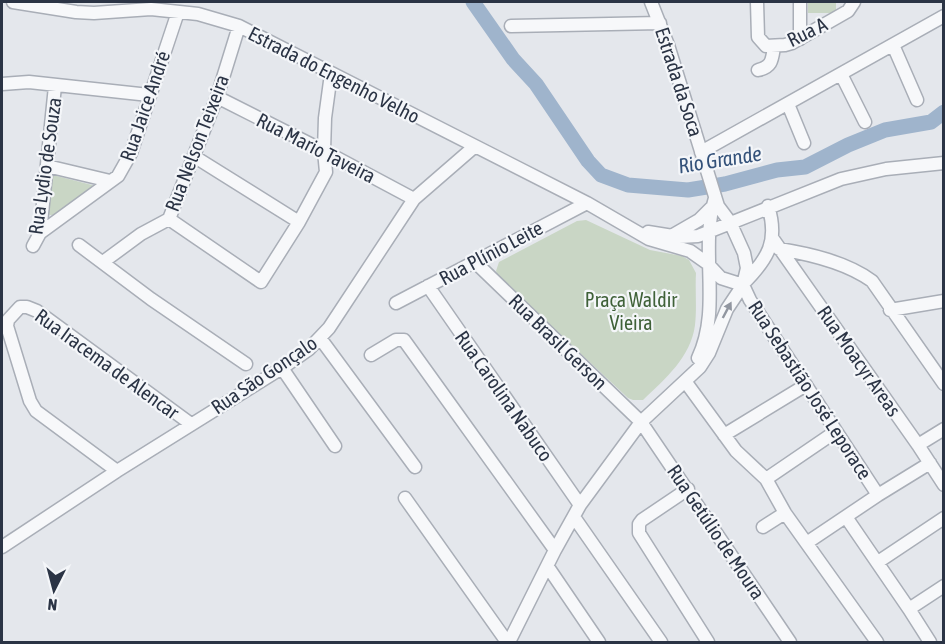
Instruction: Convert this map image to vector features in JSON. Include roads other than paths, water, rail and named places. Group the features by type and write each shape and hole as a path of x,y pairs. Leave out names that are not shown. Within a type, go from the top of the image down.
{"street":[{"name":"Estrada do Engenho Velho","path":"13,2 53,5 94,13 151,9 198,14 239,26 587,203 648,239 690,251 707,262 721,278 743,285"},
{"name":"Estrada da Soca","path":"651,2 660,22 704,158 713,198 707,262 710,308 707,334 686,380"},
{"name":"Rua A","path":"757,2 758,37 766,46 785,45 800,39 848,11 854,2"},
{"path":"800,2 800,39"},
{"name":"Rua Jaice André","path":"39,233 118,176 131,153 178,12"},
{"path":"704,158 788,105 944,16"},
{"path":"511,26 660,22"},
{"name":"Rua Nelson Teixeira","path":"103,262 141,234 169,219 217,97 239,26"},
{"path":"893,45 917,100"},
{"path":"758,70 771,64 774,46"},
{"path":"169,219 261,282 299,222 326,172 325,118 331,74"},
{"path":"841,74 865,122"},
{"path":"2,84 29,82 149,95"},
{"name":"Rua Lydio de Souza","path":"33,246 39,233 55,86"},
{"name":"Rua Mario Taveira","path":"217,97 414,199"},
{"path":"788,105 804,143"},
{"name":"Rua São Gonçalo","path":"2,547 309,349 329,328 414,199 474,147"},
{"path":"195,157 299,222"},
{"name":"Estrada do Engenho Velho","path":"632,229 671,236 709,233 768,206 841,179 886,169 944,163"},
{"path":"48,166 110,181"},
{"name":"Estrada da Soca","path":"713,198 730,222 746,261 743,285"},
{"path":"671,236 699,220 713,198"},
{"name":"Rua Plínio Leite","path":"396,303 587,203"},
{"path":"405,498 508,642 517,630 555,550 580,505 641,422 700,367 709,353 724,315 743,285 776,244 768,206"},
{"path":"776,244 830,261 862,274 872,281 890,310 944,384"},
{"name":"Rua Moacyr Areas","path":"776,244 944,484"},
{"path":"79,245 246,364"},
{"name":"Rua Brasil Gerson","path":"475,262 641,422"},
{"name":"Rua Sebastião José Leporace","path":"743,285 750,300 878,495"},
{"name":"Rua Carolina Nabuco","path":"428,286 580,505"},
{"path":"890,310 944,301"},
{"name":"Rua Iracema de Alencar","path":"117,471 36,411 30,401 7,326 20,307 37,311 191,424"},
{"path":"320,338 415,467"},
{"path":"370,355 396,340 401,339 407,343 555,550"},
{"path":"282,368 335,446"},
{"path":"686,380 736,451 766,479 785,513 808,542 877,642"},
{"path":"724,435 806,385"},
{"name":"Rua Getúlio de Moura","path":"641,422 790,642"},
{"path":"918,445 944,429"},
{"path":"766,479 835,432"},
{"path":"808,542 930,463"},
{"path":"688,489 642,520 639,524 639,533 708,642"},
{"path":"763,527 785,513"},
{"path":"574,517 661,642"},
{"path":"846,517 930,642"},
{"path":"878,562 944,518"},
{"path":"548,567 599,642"},
{"path":"909,609 944,586"},
{"path":"517,630 525,642"}],"waterway":[{"name":"Rio Grande","path":"473,2 513,59 536,84 588,161 601,175 628,185 688,190 725,184 777,170 805,167 848,145 885,130 931,122 944,112"}],"park label":[{"name":"Praça Waldir Vieira","path":"631,312"}]}
